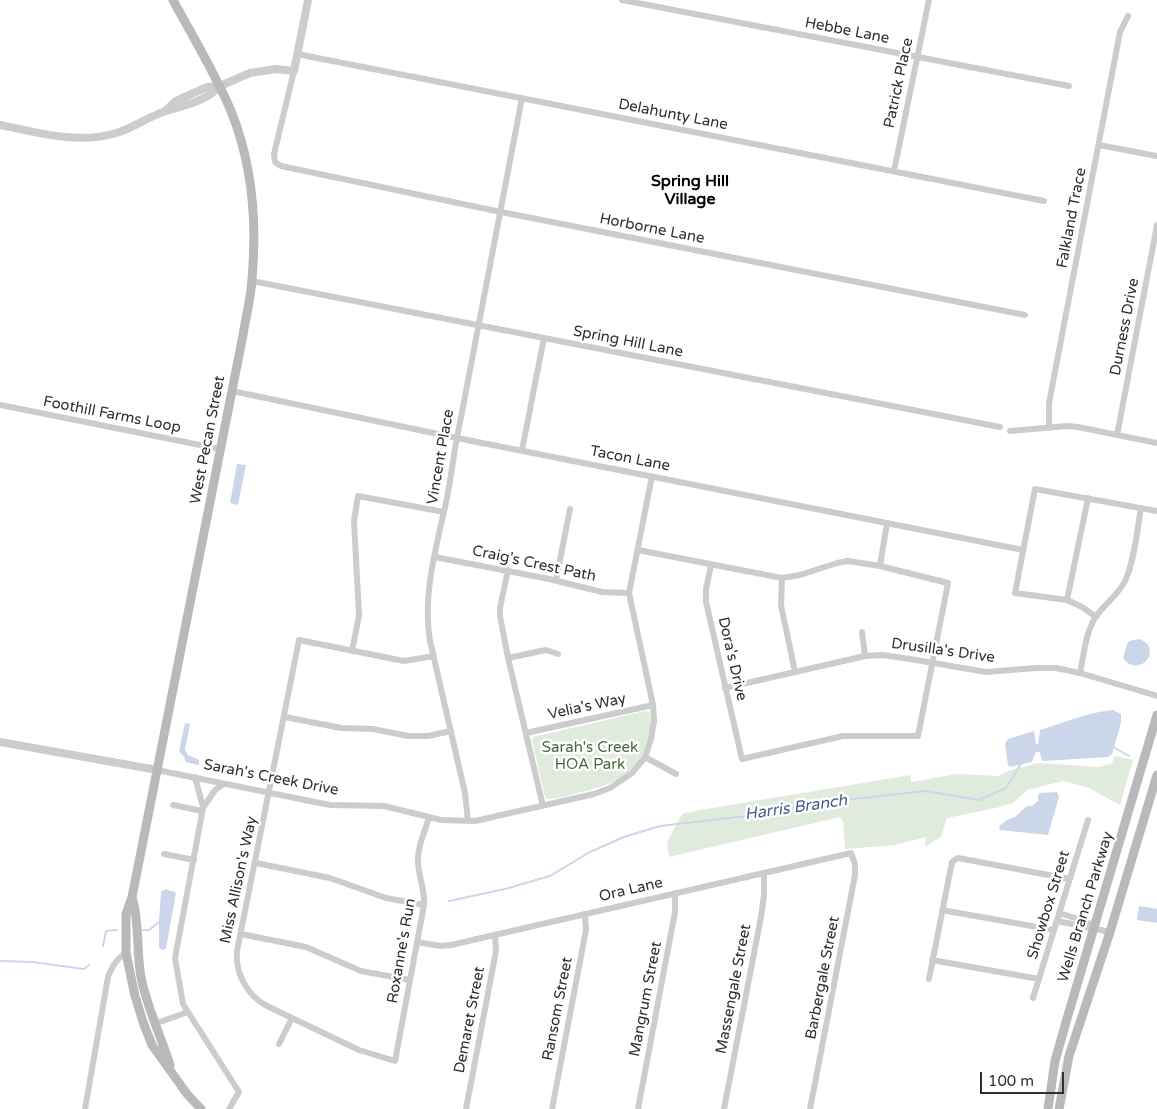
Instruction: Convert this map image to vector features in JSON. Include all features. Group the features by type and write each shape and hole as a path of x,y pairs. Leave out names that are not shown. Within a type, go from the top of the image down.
{"main road":[{"name":"West Pecan Street","path":"173,0 220,86 238,133 246,163 254,217 252,281 232,391 132,896 126,914 126,953 135,996 152,1045 187,1094 201,1109"},
{"name":"Wells Branch Parkway","path":"1048,1109 1055,1061 1157,714"},
{"name":"Wells Branch Parkway","path":"1059,1109 1072,1048 1110,932 1157,775"},
{"name":"West Pecan Street","path":"132,896 137,913 138,958 142,978 154,1024 163,1043 173,1073"},
{"path":"1052,1109 1058,1071 1055,1061"}],"street":[{"path":"0,125 63,137 84,138 114,134 165,111 176,101 206,87 220,86 261,70 294,71 308,0"},
{"name":"Hebbe Lane","path":"622,0 1069,86"},
{"name":"Patrick Place","path":"894,171 929,0"},
{"name":"Falkland Trace","path":"1049,428 1049,403 1120,32 1128,16"},
{"name":"Delahunty Lane","path":"297,54 1044,201"},
{"name":"Horborne Lane","path":"294,71 274,154 275,162 281,166 501,212 1025,315"},
{"name":"Vincent Place","path":"468,821 465,793 430,641 427,618 429,583 451,478 478,324 522,98"},
{"path":"1099,144 1157,156"},
{"name":"Durness Drive","path":"1116,435 1157,225"},
{"name":"Spring Hill Lane","path":"252,281 1000,427"},
{"path":"522,450 544,338"},
{"name":"Tacon Lane","path":"232,391 457,438 1024,550"},
{"name":"Foothill Farms Loop","path":"0,405 220,449"},
{"path":"1010,431 1078,427 1157,443"},
{"name":"Sarah's Creek Drive","path":"157,770 330,804 390,807 452,821 485,820 594,794 610,788 632,773 645,757 653,730 653,706 629,593 652,476"},
{"path":"1096,617 1082,607 1067,600 1015,593 1035,488 1157,510"},
{"path":"434,656 404,661 352,651 359,616 354,521 358,496 444,512"},
{"path":"1067,600 1088,498"},
{"path":"1080,673 1086,641 1096,617 1125,581 1130,567 1141,508"},
{"path":"556,580 570,509"},
{"path":"880,566 887,522"},
{"path":"638,550 782,578 842,562 880,566 948,582 933,662"},
{"name":"Craig's Crest Path","path":"435,556 556,580 602,592 629,593"},
{"name":"Dora's Drive","path":"711,565 706,590 706,602 742,759 843,736 918,736 933,662"},
{"path":"508,570 500,612 508,658 543,806"},
{"path":"782,578 780,605 795,672"},
{"path":"862,632 865,656"},
{"name":"Miss Allison's Way","path":"352,651 299,640 241,934 237,956 238,966 242,980 261,1003 359,1050 395,1061"},
{"path":"508,658 546,650 558,654"},
{"name":"Drusilla's Drive","path":"725,688 865,656 883,655 986,672 1056,668 1080,673 1157,696"},
{"name":"Velia's Way","path":"526,734 653,706"},
{"path":"284,717 341,728 373,729 408,736 428,736 451,731"},
{"path":"0,742 157,770"},
{"path":"645,757 676,774"},
{"path":"195,777 203,809"},
{"path":"224,784 215,790 203,809 176,958 183,1004 239,1092 229,1109"},
{"path":"173,806 203,809"},
{"name":"Roxanne's Run","path":"395,1061 424,905 418,854 430,817"},
{"name":"Showbox Street","path":"1033,998 1088,820"},
{"name":"Ora Lane","path":"417,942 440,946 495,935 851,853"},
{"name":"Barbergale Street","path":"810,1109 855,875 855,864 851,853"},
{"path":"164,854 194,860"},
{"path":"929,979 952,862 958,858 1070,879"},
{"path":"256,864 330,878 386,898 424,905"},
{"name":"Massengale Street","path":"724,1109 761,917 764,895 764,872"},
{"name":"Mangrum Street","path":"638,1109 675,912 675,893"},
{"path":"942,910 1054,930"},
{"path":"1059,913 1085,921 1095,928"},
{"name":"Ransom Street","path":"552,1109 586,930 585,914"},
{"path":"1057,921 1083,928 1095,928 1110,932"},
{"path":"241,934 306,947 361,971 410,980"},
{"name":"Demaret Street","path":"466,1109 496,951 495,935"},
{"path":"85,1109 108,978 114,963 120,956 126,953"},
{"path":"932,960 1039,979"},
{"path":"154,1024 188,1012"},
{"path":"279,1044 292,1018"}],"green space":[{"name":"Sarah's Creek HOA Park","path":"645,711 649,712 651,718 649,735 644,751 631,770 622,777 601,787 558,798 547,799 545,797 532,741 533,737"},
{"path":"1115,756 1133,760 1120,805 1089,788 1063,781 1027,790 1013,803 947,818 941,837 925,847 926,837 895,845 845,849 843,822 840,817 669,857 667,842 682,814 911,775 911,782 957,774 998,776 1008,771 1038,763 1100,767 1112,763"}],"water":[{"path":"237,464 246,465 238,505 230,503"},
{"path":"1140,639 1148,646 1150,653 1142,664 1132,665 1123,658 1128,642"},
{"path":"1113,710 1121,714 1121,723 1112,754 1108,757 1043,761 1040,752 1036,752 1032,762 1010,767 1008,765 1005,744 1008,739 1034,731 1036,744 1038,744 1040,730 1085,715"},
{"path":"185,723 190,724 185,750 188,755 199,760 199,765 186,762 179,751"},
{"path":"1057,792 1059,797 1048,835 1000,830 999,826 1015,817 1027,806 1032,806 1038,801 1040,793"},
{"path":"165,889 176,893 166,948 163,950 159,948 159,920 161,892"},
{"path":"1139,906 1157,909 1157,923 1137,920"}],"waterway":[{"name":"Harris Branch","path":"1113,747 1129,756"},
{"name":"Harris Branch","path":"449,901 505,889 550,876 590,852 624,837 660,826 764,814 835,801 925,791 979,800 1006,788 1022,762"},
{"path":"143,930 149,930 159,922"},
{"path":"103,946 106,931 117,930"},
{"path":"0,961 32,962 84,969 89,965"}],"district":[{"name":"Spring Hill Village","path":"690,191"}]}
